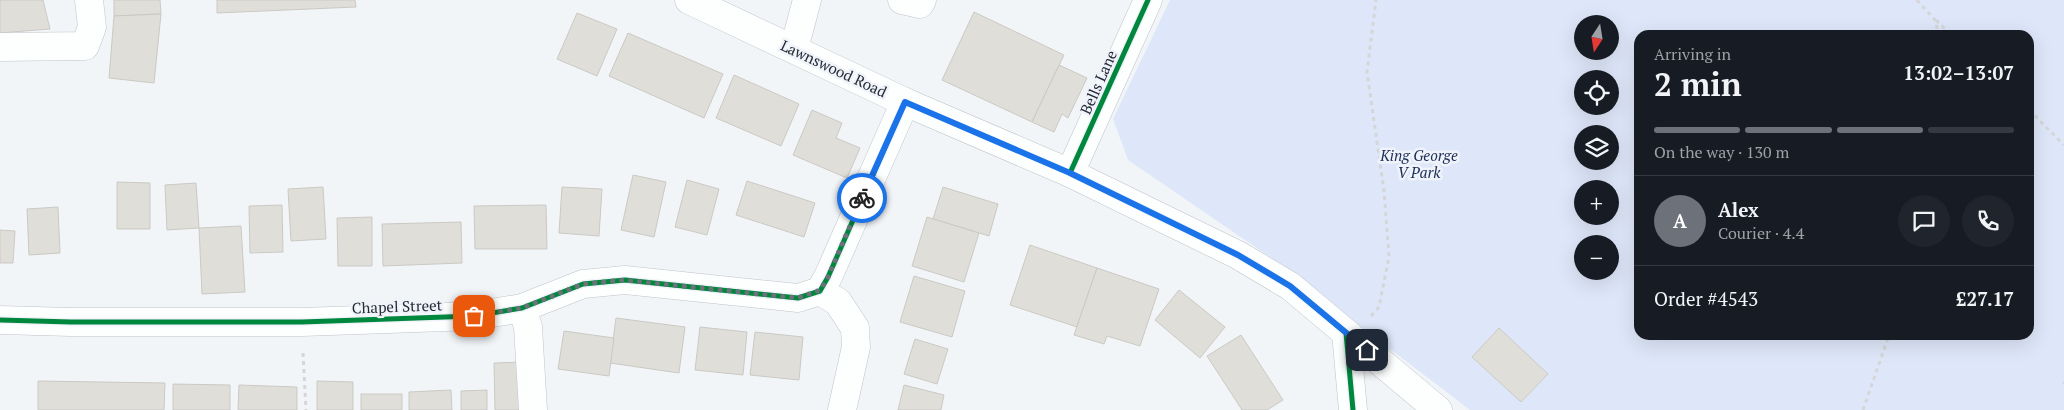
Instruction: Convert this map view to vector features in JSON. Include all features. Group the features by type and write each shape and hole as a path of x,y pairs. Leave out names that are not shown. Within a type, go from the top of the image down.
{"street":[{"path":"0,46 85,46 92,27 89,0"},
{"name":"Lawnswood Road","path":"689,0 905,102 1070,173 1238,255 1290,286 1438,410"},
{"path":"794,49 807,0"},
{"path":"902,0 920,4 922,0"},
{"name":"Bells Lane","path":"1070,173 1148,0"},
{"path":"842,410 856,347 855,328 838,302 820,290 828,277 905,102"},
{"name":"Chapel Street","path":"0,320 71,322 302,322 474,316 522,308 583,284 624,280 798,298 820,290"},
{"path":"522,308 528,327 533,410"},
{"path":"1349,335 1354,410"}],"path":[{"path":"1349,335 1379,307 1389,257 1384,191 1368,72 1376,0"},
{"path":"1916,0 1946,30"},
{"path":"1935,20 1938,30"},
{"path":"2034,115 2064,145"},
{"path":"302,322 306,410"},
{"path":"1863,410 1887,340"}],"green space":[{"name":"King George V Park","path":"1170,0 2064,0 2064,410 1470,410 1267,255 1128,160 1113,119"}],"building":[{"path":"0,0 43,0 50,29 0,33"},
{"path":"114,0 160,0 161,14 114,16"},
{"path":"217,0 355,0 356,7 217,13"},
{"path":"974,12 1064,55 1032,122 942,80"},
{"path":"577,13 617,29 597,76 557,59"},
{"path":"161,14 154,83 109,78 114,16"},
{"path":"628,33 723,74 704,118 609,76"},
{"path":"1059,65 1087,78 1068,118 1062,114 1054,132 1032,122"},
{"path":"734,75 799,104 781,146 716,118"},
{"path":"812,110 842,123 836,138 860,148 847,178 793,155"},
{"path":"633,175 666,182 654,237 621,230"},
{"path":"687,180 719,189 707,235 675,227"},
{"path":"747,181 815,203 804,237 736,215"},
{"path":"117,182 150,183 150,229 117,229"},
{"path":"196,183 199,228 167,230 165,185"},
{"path":"323,187 326,239 291,241 288,189"},
{"path":"562,187 602,189 599,236 559,233"},
{"path":"943,187 998,204 989,236 933,219"},
{"path":"282,205 283,252 250,253 249,206"},
{"path":"546,205 547,249 475,249 474,206"},
{"path":"58,207 60,253 29,255 27,209"},
{"path":"372,217 372,266 338,266 337,218"},
{"path":"927,217 979,233 964,282 912,266"},
{"path":"461,222 462,263 383,266 382,224"},
{"path":"241,226 245,292 202,294 199,228"},
{"path":"0,230 15,231 13,263 0,263"},
{"path":"1030,245 1097,268 1077,327 1010,305"},
{"path":"1097,268 1159,289 1140,346 1107,336 1104,344 1074,335"},
{"path":"914,276 965,291 952,337 900,322"},
{"path":"1179,290 1225,327 1200,358 1155,320"},
{"path":"616,318 685,327 679,373 610,363"},
{"path":"700,327 747,332 743,375 695,370"},
{"path":"1499,328 1548,374 1521,402 1472,357"},
{"path":"564,331 614,338 609,376 558,369"},
{"path":"755,332 803,337 799,380 750,375"},
{"path":"1241,335 1283,400 1267,410 1242,410 1207,356"},
{"path":"915,339 948,349 937,384 904,374"},
{"path":"523,362 524,410 495,410 494,363"},
{"path":"38,381 165,383 164,410 38,410"},
{"path":"317,381 353,382 353,410 317,410"},
{"path":"173,384 230,385 230,410 173,410"},
{"path":"239,385 297,387 297,410 238,410"},
{"path":"904,385 944,395 941,410 898,410"},
{"path":"451,390 452,410 409,410 409,392"},
{"path":"487,390 487,410 461,410 461,391"},
{"path":"361,394 402,394 402,410 361,410"}],"cycle path":[{"path":"1148,0 1070,173 1238,255 1290,286 1346,333 1353,410"},
{"path":"0,320 71,322 302,322 474,316 522,308 583,284 625,280 798,298 820,291 828,277 905,102"}],"way so far":[{"path":"474,316 522,308 583,284 624,280 798,298 820,290 828,277 862,198"}],"route":[{"path":"862,198 905,102 1070,173 1238,255 1290,286 1367,350"}]}
